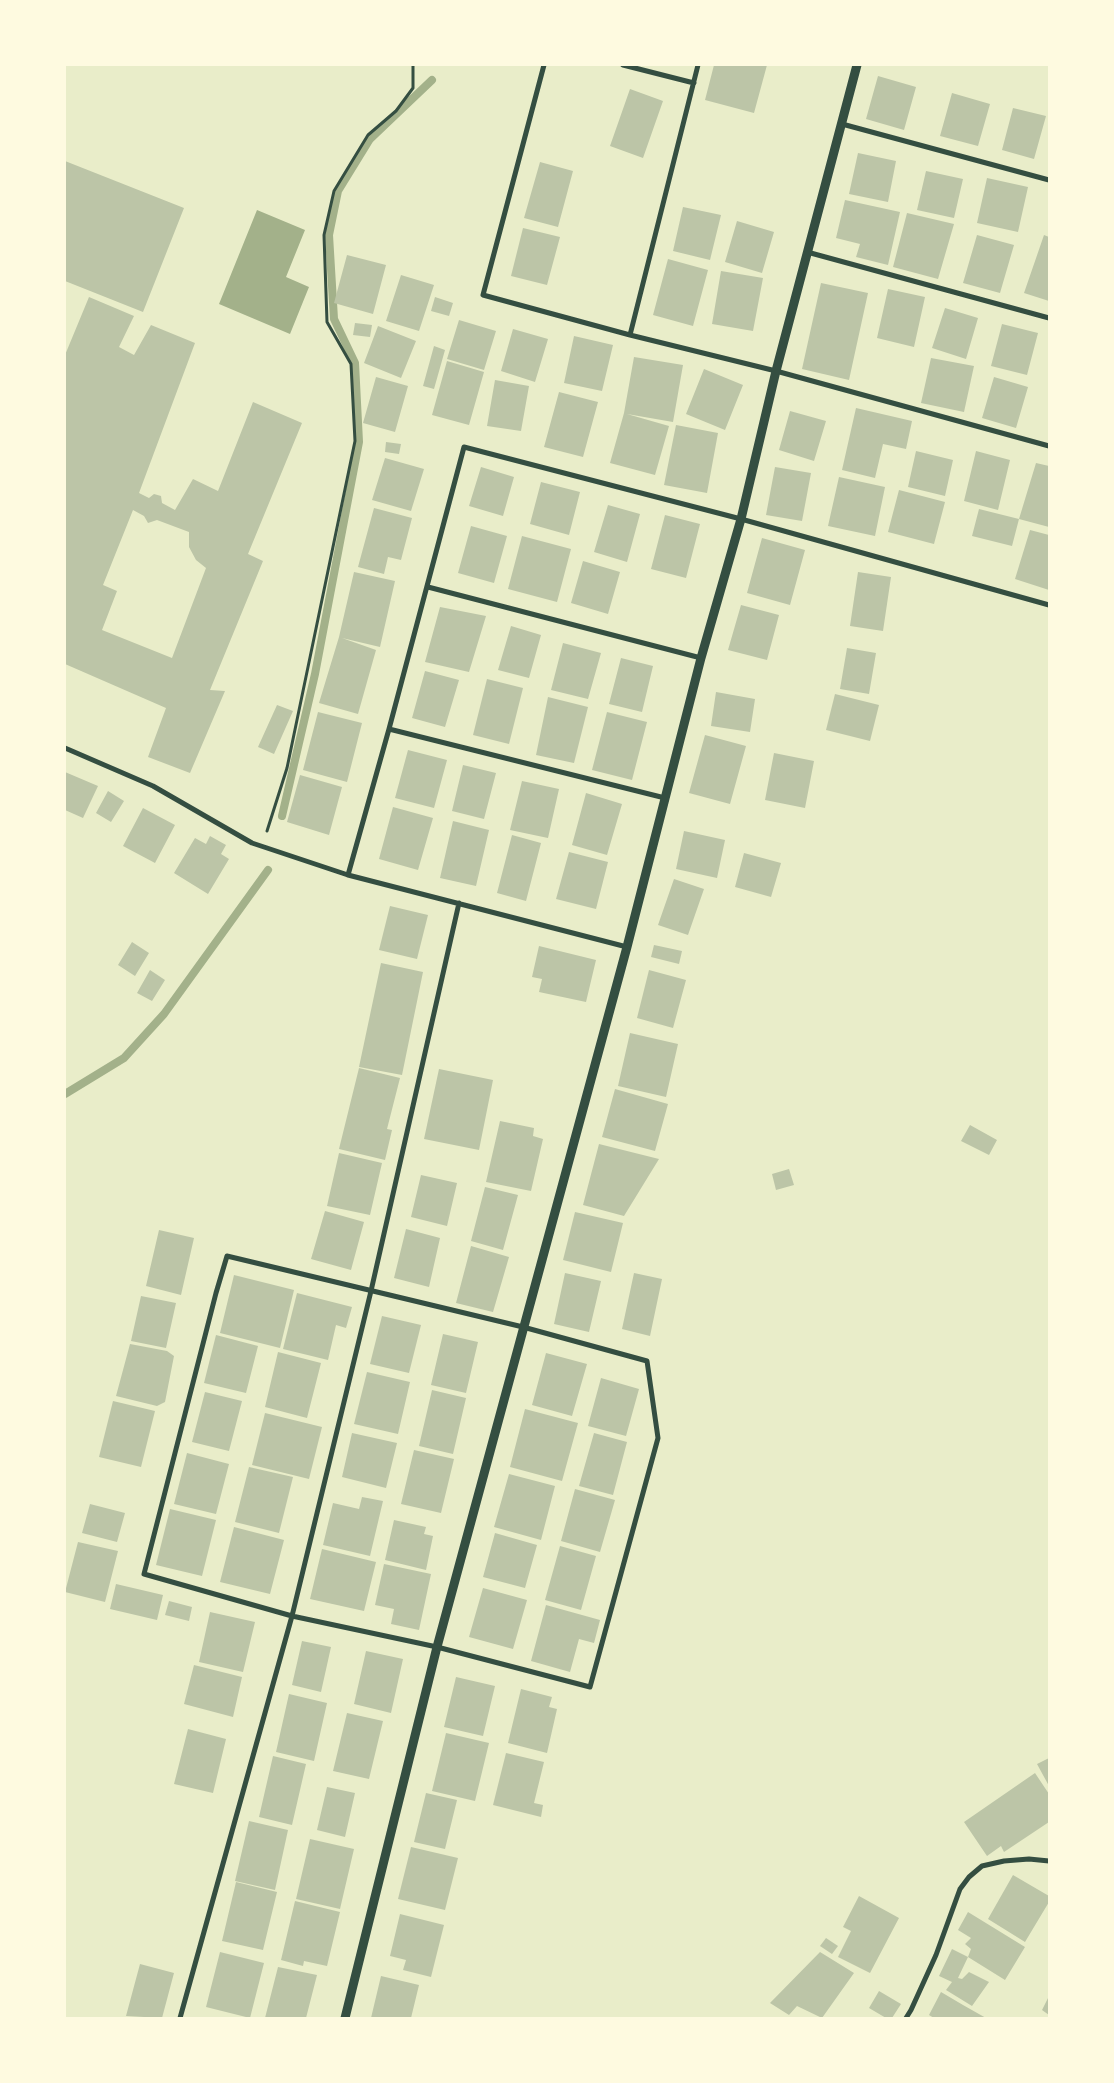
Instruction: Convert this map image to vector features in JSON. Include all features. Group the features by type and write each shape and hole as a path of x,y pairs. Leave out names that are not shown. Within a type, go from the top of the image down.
{"street":[{"path":"544,65 483,295 630,336 776,371 1049,446"},
{"path":"623,65 694,82"},
{"path":"630,336 698,65"},
{"path":"345,2018 437,1647 626,947 701,658 741,519 776,371 857,65"},
{"path":"842,124 1049,180"},
{"path":"807,252 1049,318"},
{"path":"348,875 390,729 464,447 741,519 1049,605"},
{"path":"428,587 701,658"},
{"path":"390,729 665,798"},
{"path":"65,748 153,786 252,843 348,875 626,947"},
{"path":"180,2018 292,1616 371,1291 459,903"},
{"path":"227,1256 371,1291 523,1327 647,1361 658,1438 590,1687 437,1647 292,1616 144,1574 227,1256"},
{"path":"906,2018 936,1956 960,1889 968,1877 982,1866 1004,1861 1029,1859 1049,1861"}],"path":[{"path":"262,846 287,768 355,441 351,364 327,322 324,235 334,191 368,135 396,111 413,88 413,65"}],"shaded area":[{"path":"257,210 305,230 286,277 309,287 290,334 219,304"}],"building":[{"path":"714,65 767,65 754,113 705,100"},
{"path":"878,76 916,87 904,130 866,119"},
{"path":"630,89 663,101 643,158 610,146"},
{"path":"952,93 990,104 978,146 940,136"},
{"path":"1013,108 1046,116 1034,159 1002,150"},
{"path":"858,153 896,161 888,202 849,194"},
{"path":"65,161 184,208 143,312 65,281"},
{"path":"540,162 573,171 558,227 524,218"},
{"path":"926,171 963,179 954,218 917,210"},
{"path":"987,178 1028,187 1018,232 977,223"},
{"path":"845,200 900,212 888,265 856,257 860,244 836,238"},
{"path":"683,207 721,215 710,260 673,251"},
{"path":"907,213 954,224 938,279 893,267"},
{"path":"737,221 774,232 762,273 725,262"},
{"path":"523,228 560,237 547,285 511,276"},
{"path":"977,235 1014,245 1000,293 963,283"},
{"path":"1044,235 1049,237 1049,301 1024,293"},
{"path":"347,255 386,265 373,314 334,303"},
{"path":"668,259 708,270 693,326 653,315"},
{"path":"721,271 763,278 753,331 712,324"},
{"path":"401,275 434,285 419,331 386,321"},
{"path":"821,283 868,293 849,380 802,369"},
{"path":"888,289 925,297 914,347 877,338"},
{"path":"89,297 134,316 119,347 134,355 151,325 195,343 139,493 149,498 154,494 161,496 162,503 175,510 193,479 218,491 253,402 302,423 248,554 263,561 210,690 225,691 190,773 148,757 166,708 65,664 65,355","holes":["133,510 144,516 148,523 157,520 189,532 189,547 196,560 206,568 172,658 102,630 117,591 103,585"]},
{"path":"435,297 453,303 449,316 431,311"},
{"path":"945,308 978,318 966,359 932,348"},
{"path":"459,320 496,331 484,370 447,359"},
{"path":"355,323 372,325 370,337 353,335"},
{"path":"1002,324 1038,333 1027,375 991,366"},
{"path":"378,326 416,341 401,378 364,363"},
{"path":"513,329 548,339 535,382 501,371"},
{"path":"574,336 613,345 602,391 564,383"},
{"path":"434,346 445,350 434,389 423,386"},
{"path":"634,357 683,365 673,422 627,414 669,426 655,475 610,463 624,413"},
{"path":"931,358 974,366 964,412 921,403"},
{"path":"447,361 484,372 469,425 432,415"},
{"path":"704,369 743,385 725,430 686,414"},
{"path":"376,377 408,386 395,432 363,423"},
{"path":"994,377 1028,387 1016,428 982,418"},
{"path":"495,380 529,386 521,431 487,426"},
{"path":"559,392 598,402 583,457 544,447"},
{"path":"856,408 912,421 906,449 883,444 875,478 842,470"},
{"path":"790,411 826,421 814,461 779,450"},
{"path":"676,425 718,433 707,493 664,485"},
{"path":"386,442 401,444 399,454 385,452"},
{"path":"916,451 953,460 945,496 908,487"},
{"path":"976,451 1010,460 998,510 964,501"},
{"path":"385,458 424,469 411,511 372,500"},
{"path":"1036,463 1049,466 1049,527 1019,519"},
{"path":"481,467 514,477 503,516 469,506"},
{"path":"775,467 811,473 802,521 766,515"},
{"path":"839,477 885,487 875,536 828,526"},
{"path":"541,482 580,492 569,535 530,524"},
{"path":"899,490 945,502 934,544 888,532"},
{"path":"608,505 640,514 627,562 594,552"},
{"path":"374,508 412,518 401,560 388,557 384,574 358,567"},
{"path":"979,509 1019,519 1012,546 972,536"},
{"path":"665,515 700,524 686,578 651,569"},
{"path":"471,526 507,536 494,583 458,573"},
{"path":"1030,530 1049,535 1049,590 1015,579"},
{"path":"522,536 571,549 557,602 508,589"},
{"path":"762,538 805,550 790,605 747,593"},
{"path":"583,561 620,572 608,614 571,603"},
{"path":"354,572 395,581 380,647 342,638 376,650 358,714 319,703 339,637"},
{"path":"858,572 891,577 883,631 850,626"},
{"path":"741,605 779,615 767,660 728,650"},
{"path":"440,607 486,616 469,672 425,662"},
{"path":"511,626 541,635 529,678 498,670"},
{"path":"563,643 601,653 588,699 551,690"},
{"path":"847,648 876,653 869,694 840,689"},
{"path":"621,658 653,666 642,712 609,704"},
{"path":"425,671 459,680 445,727 412,718"},
{"path":"487,679 523,688 509,744 473,735"},
{"path":"716,692 755,699 750,732 711,726"},
{"path":"835,694 879,705 870,741 826,730"},
{"path":"548,697 588,707 574,763 536,755"},
{"path":"277,705 293,711 274,754 258,747"},
{"path":"318,712 362,723 347,782 303,770"},
{"path":"607,712 647,722 632,780 592,770"},
{"path":"705,735 746,746 730,804 689,793"},
{"path":"408,750 447,760 434,808 395,798"},
{"path":"774,753 814,761 805,808 765,800"},
{"path":"463,765 496,773 484,819 452,811"},
{"path":"65,772 98,786 83,818 65,810"},
{"path":"300,775 342,787 329,835 287,822"},
{"path":"522,781 559,789 548,838 510,830"},
{"path":"108,791 124,801 111,822 96,813"},
{"path":"586,793 622,804 607,855 572,845"},
{"path":"393,807 433,818 418,870 379,859"},
{"path":"143,808 175,825 155,863 123,846"},
{"path":"453,821 489,830 476,886 440,878"},
{"path":"684,831 725,840 717,878 676,869"},
{"path":"512,835 541,843 526,901 497,893"},
{"path":"210,836 226,845 221,854 229,859 208,894 174,873 195,838 206,844"},
{"path":"569,852 608,862 596,909 556,899"},
{"path":"744,853 781,863 771,897 735,887"},
{"path":"674,879 704,889 688,935 658,925"},
{"path":"390,906 428,915 417,959 379,950"},
{"path":"132,942 149,953 135,976 118,965"},
{"path":"654,945 682,951 679,964 651,957"},
{"path":"539,946 596,960 586,1002 539,992 542,979 532,977"},
{"path":"381,963 423,972 402,1075 359,1067"},
{"path":"150,970 165,980 152,1001 137,993"},
{"path":"649,970 686,980 673,1028 637,1018"},
{"path":"630,1033 678,1044 666,1097 618,1086"},
{"path":"359,1068 400,1078 387,1129 392,1130 385,1160 339,1149"},
{"path":"439,1069 493,1080 479,1150 424,1139"},
{"path":"615,1089 668,1104 655,1151 602,1137"},
{"path":"500,1121 534,1128 533,1136 543,1139 531,1191 486,1182"},
{"path":"970,1125 997,1140 989,1155 961,1141"},
{"path":"599,1144 659,1159 624,1216 583,1205"},
{"path":"339,1153 382,1163 370,1215 327,1206"},
{"path":"789,1169 794,1185 776,1190 772,1174"},
{"path":"421,1175 457,1183 447,1226 411,1217"},
{"path":"485,1187 518,1195 503,1250 471,1241"},
{"path":"325,1211 364,1222 351,1270 311,1259"},
{"path":"575,1212 623,1223 611,1272 563,1260"},
{"path":"406,1229 440,1238 429,1287 394,1278"},
{"path":"159,1230 194,1238 181,1295 146,1286"},
{"path":"471,1246 509,1257 493,1312 456,1303"},
{"path":"565,1273 601,1281 589,1332 554,1324"},
{"path":"634,1273 662,1279 650,1336 622,1329"},
{"path":"234,1275 294,1290 280,1348 220,1333"},
{"path":"297,1293 352,1307 346,1328 336,1325 328,1360 283,1349"},
{"path":"141,1296 176,1303 166,1348 131,1341"},
{"path":"382,1316 421,1325 409,1373 370,1364"},
{"path":"443,1334 478,1342 466,1393 431,1385"},
{"path":"216,1335 258,1346 246,1393 204,1383"},
{"path":"130,1344 167,1351 174,1356 165,1402 157,1406 116,1396"},
{"path":"278,1352 321,1363 307,1418 265,1407"},
{"path":"546,1353 587,1364 572,1416 532,1405"},
{"path":"367,1372 410,1382 398,1434 354,1424"},
{"path":"601,1378 639,1389 626,1436 588,1426"},
{"path":"432,1390 466,1398 453,1454 419,1446"},
{"path":"205,1392 242,1401 229,1451 192,1442"},
{"path":"113,1401 155,1411 141,1467 99,1457"},
{"path":"525,1409 578,1423 562,1481 510,1467"},
{"path":"265,1413 322,1427 309,1479 252,1465"},
{"path":"352,1433 397,1443 386,1488 342,1477"},
{"path":"594,1433 627,1442 613,1495 579,1486"},
{"path":"414,1450 454,1459 441,1513 401,1504"},
{"path":"187,1453 229,1464 216,1514 174,1504"},
{"path":"249,1467 293,1477 279,1533 235,1522"},
{"path":"509,1474 555,1486 541,1540 494,1527"},
{"path":"575,1489 615,1500 600,1552 561,1541"},
{"path":"362,1497 383,1501 370,1556 323,1545 333,1503 359,1509"},
{"path":"90,1504 125,1513 117,1542 82,1533"},
{"path":"170,1509 216,1520 202,1576 156,1565"},
{"path":"394,1520 426,1527 424,1534 433,1536 426,1570 385,1560"},
{"path":"234,1527 284,1540 270,1594 220,1582"},
{"path":"495,1533 537,1545 525,1588 483,1577"},
{"path":"78,1542 118,1551 105,1602 65,1592"},
{"path":"560,1546 596,1556 581,1610 545,1600"},
{"path":"322,1549 376,1562 364,1611 310,1599"},
{"path":"384,1564 431,1574 419,1630 391,1624 394,1609 375,1605"},
{"path":"116,1584 163,1595 157,1620 110,1609"},
{"path":"483,1588 527,1600 513,1649 469,1637"},
{"path":"169,1601 192,1607 189,1621 165,1615"},
{"path":"546,1605 600,1620 594,1643 579,1639 570,1672 531,1661"},
{"path":"210,1612 255,1622 243,1672 199,1662"},
{"path":"302,1641 331,1647 321,1692 292,1685"},
{"path":"366,1651 403,1659 391,1713 354,1704"},
{"path":"194,1665 242,1677 233,1717 184,1704"},
{"path":"456,1677 495,1686 483,1736 444,1727"},
{"path":"521,1689 552,1697 549,1707 557,1709 547,1753 508,1743"},
{"path":"289,1694 327,1703 314,1761 276,1752"},
{"path":"347,1713 383,1721 369,1779 333,1771"},
{"path":"188,1729 226,1739 213,1793 174,1784"},
{"path":"446,1733 489,1743 475,1801 432,1791"},
{"path":"506,1753 544,1762 534,1803 543,1805 541,1817 493,1805"},
{"path":"273,1756 306,1764 292,1825 259,1817"},
{"path":"1049,1758 1049,1786 1037,1764"},
{"path":"1035,1773 1049,1794 1049,1822 1004,1852 1001,1846 987,1856 964,1822"},
{"path":"327,1787 355,1793 345,1837 317,1830"},
{"path":"426,1793 457,1800 445,1849 414,1842"},
{"path":"249,1821 288,1830 275,1890 235,1881"},
{"path":"310,1839 354,1849 340,1909 296,1899"},
{"path":"411,1847 458,1858 445,1910 398,1899"},
{"path":"1013,1875 1049,1896 1049,1902 1025,1942 988,1919"},
{"path":"236,1882 277,1892 263,1950 222,1941"},
{"path":"859,1896 899,1918 870,1973 838,1957 851,1931 843,1927"},
{"path":"295,1901 340,1912 327,1966 304,1961 303,1966 281,1960"},
{"path":"968,1912 1025,1947 1005,1980 968,1957 971,1949 965,1944 971,1938 958,1930"},
{"path":"400,1914 444,1925 431,1977 403,1970 406,1960 390,1956"},
{"path":"826,1938 838,1946 832,1954 820,1946"},
{"path":"952,1949 968,1957 958,1978 962,1979 969,1972 989,1982 972,2006 946,1990 952,1982 939,1976"},
{"path":"220,1952 264,1963 250,2018 206,2007"},
{"path":"820,1952 854,1973 822,2018 797,2006 789,2015 770,2003"},
{"path":"140,1964 174,1973 162,2018 126,2016"},
{"path":"278,1967 317,1975 306,2018 265,2018"},
{"path":"381,1976 419,1985 411,2018 371,2018"},
{"path":"879,1991 901,2004 892,2018 886,2018 869,2008"},
{"path":"941,1992 986,2018 934,2018 929,2015"},
{"path":"1049,1996 1049,2015 1042,2010"}],"waterway":[{"path":"282,816 315,674 359,442 355,363 334,319 329,235 338,191 370,139 432,80"},
{"path":"65,1094 124,1058 164,1014 268,870"}]}
